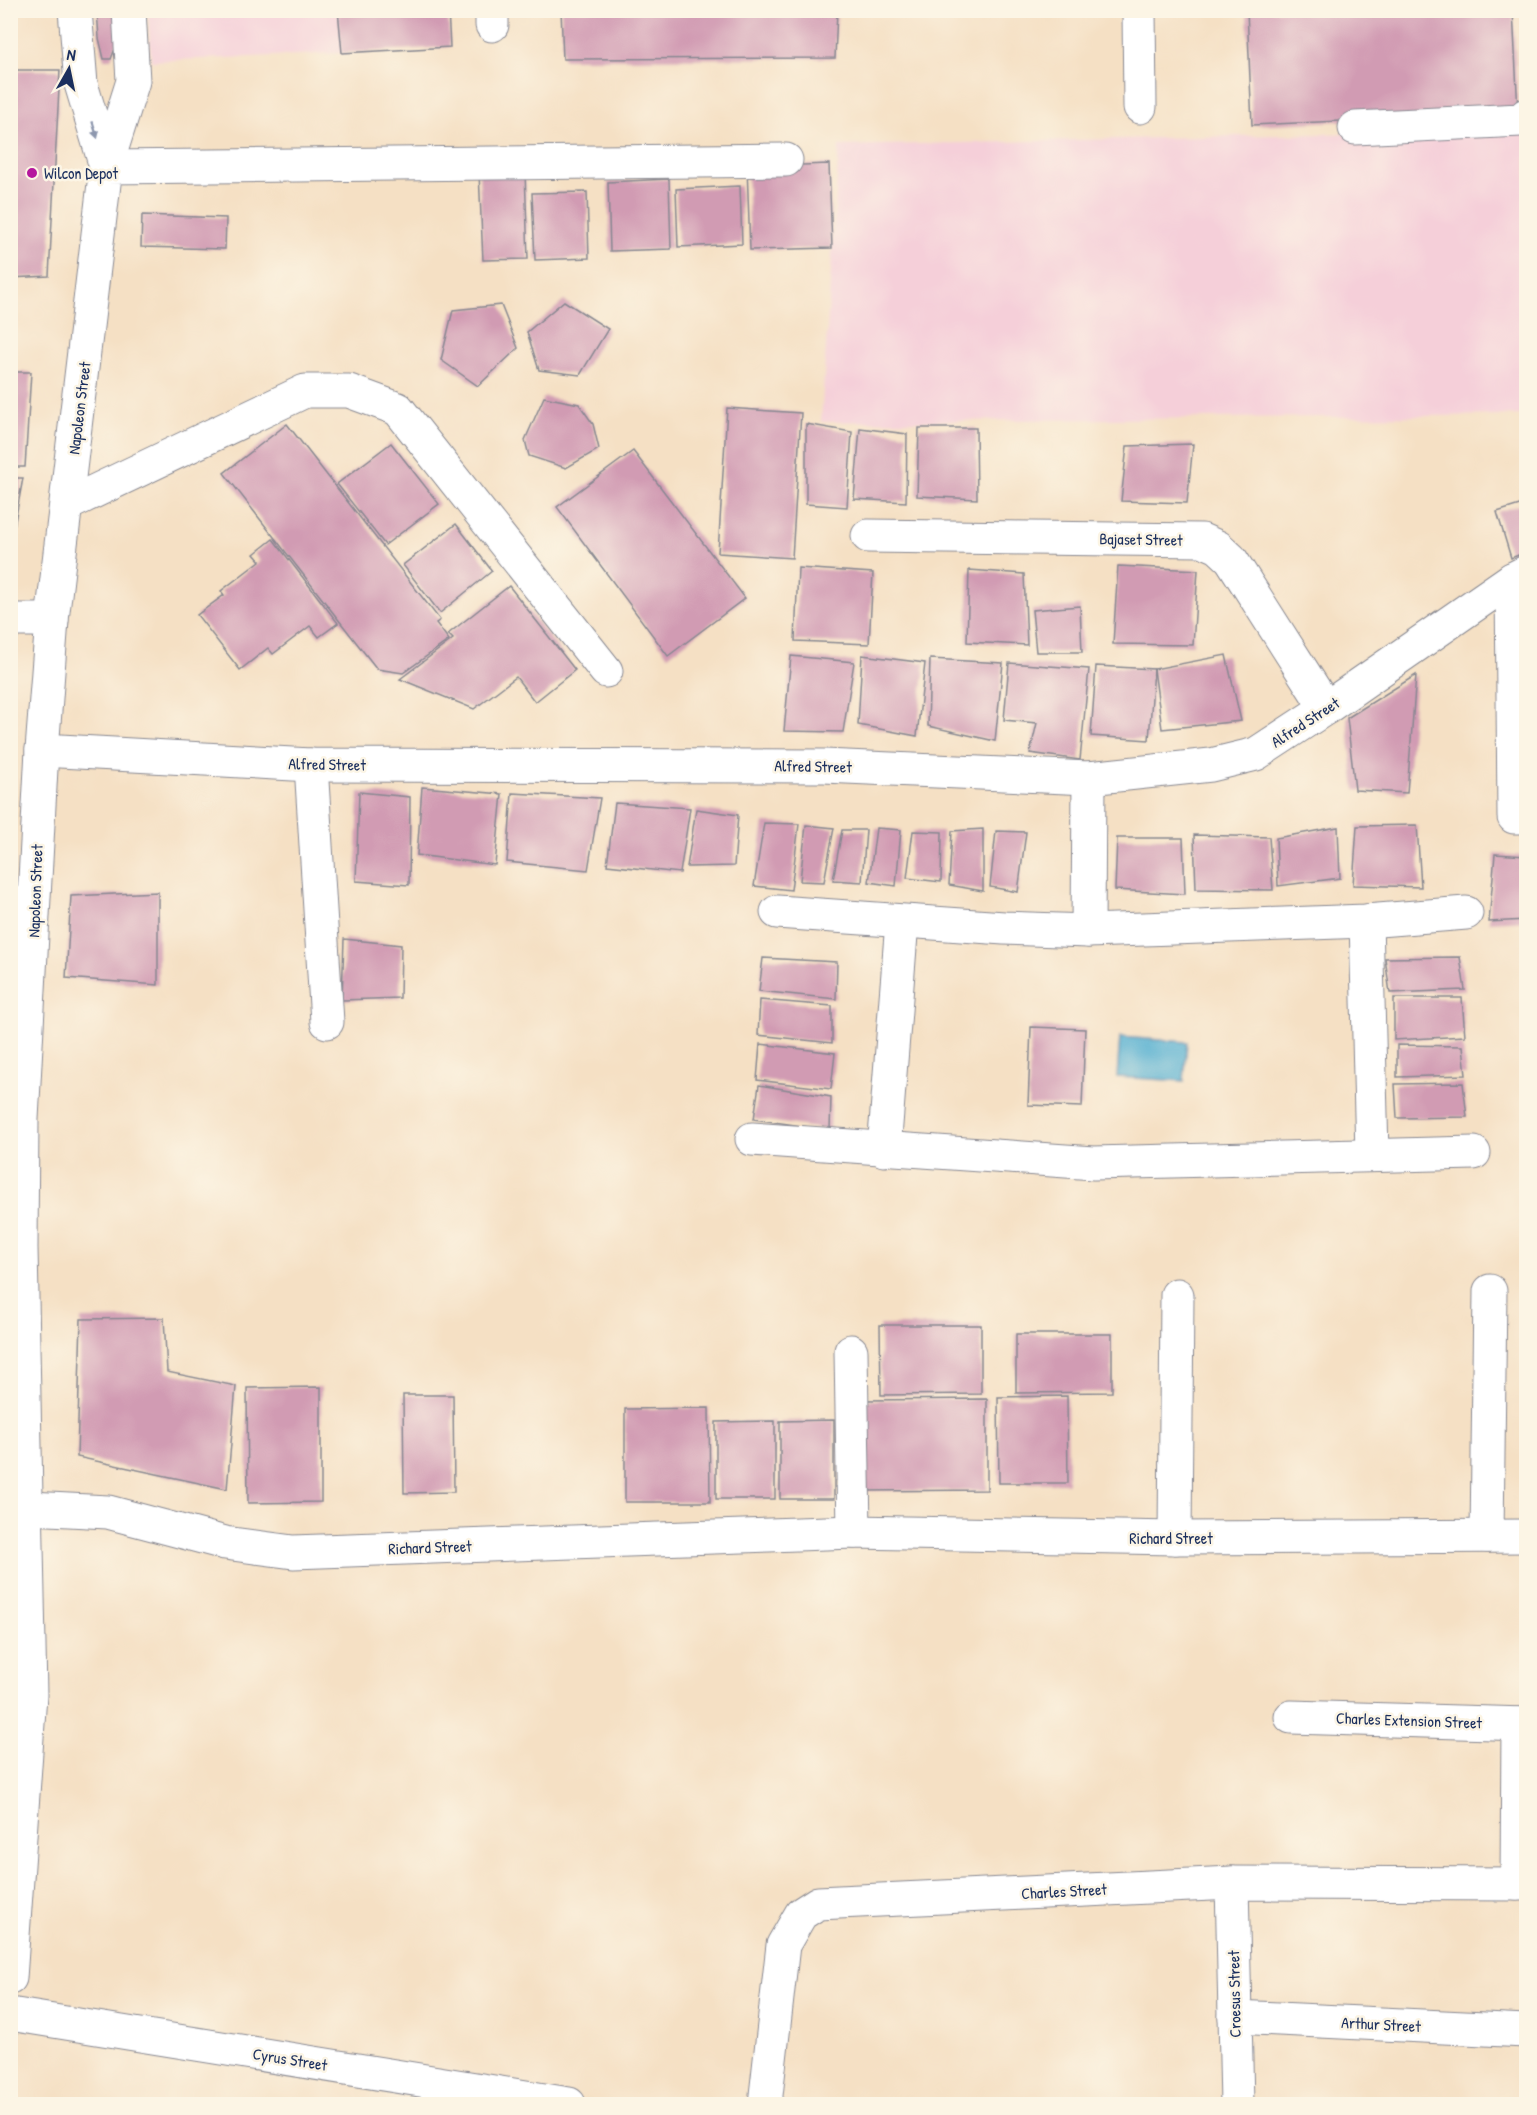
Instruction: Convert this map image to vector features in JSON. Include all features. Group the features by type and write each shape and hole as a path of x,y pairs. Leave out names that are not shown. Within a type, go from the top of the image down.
{"street":[{"name":"Napoleon Street","path":"75,10 81,84 106,167"},
{"name":"Napoleon Street","path":"10,1978 20,1696 16,1248 22,1119 21,965 52,620 68,504 106,167 133,81 129,10"},
{"path":"1139,10 1140,107"},
{"path":"1355,128 1521,120 1527,115"},
{"path":"106,167 786,160"},
{"path":"68,504 305,391 349,391 398,409 606,671"},
{"name":"Bajaset Street","path":"868,536 1202,540 1218,547 1232,559 1326,708"},
{"path":"1519,576 1514,817 1527,817"},
{"name":"Alfred Street","path":"42,750 311,765 824,766 1089,778 1211,765 1256,754 1519,576"},
{"path":"10,620 52,620"},
{"path":"311,765 327,1022"},
{"path":"1088,931 1089,778"},
{"path":"777,912 902,922 1088,931 1366,921 1466,913"},
{"path":"1366,921 1372,1154"},
{"path":"884,1150 902,922"},
{"path":"752,1139 1094,1163 1474,1153"},
{"path":"1487,1536 1490,1291"},
{"path":"1175,1538 1177,1294"},
{"path":"851,1351 854,1532"},
{"name":"Richard Street","path":"18,1507 108,1512 225,1543 293,1552 854,1532 1175,1538 1527,1536"},
{"name":"Charles Extension Street","path":"1291,1717 1522,1724"},
{"path":"1522,1724 1522,1884"},
{"name":"Charles Street","path":"765,2104 783,1945 801,1914 818,1903 1232,1883 1522,1884"},
{"name":"Croesus Street","path":"1232,1883 1237,2104"},
{"name":"Cyrus Street","path":"10,2014 569,2104"},
{"name":"Arthur Street","path":"1235,2017 1527,2031"}],"shaded area":[{"path":"148,11 338,11 342,53 151,61"},
{"path":"1526,129 1526,415 821,422 839,146"}],"water":[{"path":"1120,1037 1187,1042 1184,1081 1117,1077"}],"building":[{"path":"97,10 118,10 119,38 111,59 104,59 99,38"},
{"path":"338,10 448,10 450,47 342,53"},
{"path":"561,10 837,10 835,58 563,59"},
{"path":"1247,10 1513,10 1518,113 1252,125"},
{"name":"Wilcon Depot","path":"10,70 60,70 49,276 10,278"},
{"path":"829,164 832,248 750,250 747,167"},
{"path":"525,172 528,259 483,260 479,173"},
{"path":"669,179 671,249 610,251 608,182"},
{"path":"740,186 742,244 678,247 676,189"},
{"path":"587,192 589,258 535,260 532,193"},
{"path":"142,215 226,218 225,249 141,247"},
{"path":"564,301 608,329 580,375 539,370 527,332"},
{"path":"501,305 518,348 478,386 441,360 453,310"},
{"path":"10,372 31,372 25,467 10,467"},
{"path":"544,397 579,404 593,424 599,449 566,468 529,456 525,440"},
{"path":"727,408 801,413 792,558 718,553"},
{"path":"287,424 440,620 436,623 449,640 403,673 377,669 224,473"},
{"path":"806,424 852,432 847,507 806,504"},
{"path":"860,428 907,434 906,502 854,499"},
{"path":"919,428 976,428 977,499 917,496"},
{"path":"391,443 439,504 385,545 337,484"},
{"path":"1193,444 1187,503 1121,501 1127,446"},
{"path":"633,451 745,598 668,656 557,507"},
{"path":"10,478 23,478 12,538 10,538"},
{"path":"1526,503 1526,552 1511,558 1497,512"},
{"path":"456,524 492,571 440,613 403,565"},
{"path":"273,539 338,623 319,637 310,626 273,654 268,648 240,670 197,615 224,595 221,591 260,561 254,554"},
{"path":"1118,566 1198,570 1193,645 1113,644"},
{"path":"798,568 873,573 869,644 795,641"},
{"path":"969,570 1024,574 1027,645 967,642"},
{"path":"509,586 575,670 535,702 516,677 474,709 400,679 453,639 448,634"},
{"path":"1080,606 1082,652 1036,652 1032,610"},
{"path":"862,655 925,663 917,736 858,725"},
{"path":"1226,655 1241,721 1162,729 1154,669"},
{"path":"791,656 854,662 843,732 784,731"},
{"path":"930,659 1003,663 995,741 928,726"},
{"path":"1009,663 1089,669 1080,760 1030,753 1037,723 1004,720"},
{"path":"1096,666 1154,669 1149,740 1091,736"},
{"path":"1416,675 1407,793 1355,790 1347,718"},
{"path":"422,787 502,794 495,865 417,855"},
{"path":"359,792 410,797 409,885 356,881"},
{"path":"512,793 600,798 588,870 507,862"},
{"path":"615,803 690,808 680,873 607,865"},
{"path":"696,809 738,815 734,866 687,867"},
{"path":"764,823 799,824 791,890 754,886"},
{"path":"806,825 834,828 824,882 800,881"},
{"path":"1417,825 1421,887 1353,885 1357,826"},
{"path":"1338,827 1340,878 1278,886 1276,838"},
{"path":"876,828 901,830 896,886 869,882"},
{"path":"983,829 983,891 949,885 952,831"},
{"path":"842,830 866,830 862,882 833,880"},
{"path":"913,831 942,832 941,882 907,878"},
{"path":"996,831 1026,832 1018,892 990,887"},
{"path":"1194,835 1269,837 1273,890 1196,889"},
{"path":"1117,838 1183,838 1185,894 1115,890"},
{"path":"1495,854 1526,856 1526,920 1489,922"},
{"path":"158,892 158,985 66,978 71,896"},
{"path":"344,939 401,945 400,998 342,1000"},
{"path":"1460,957 1465,990 1390,993 1385,958"},
{"path":"763,958 837,962 836,999 759,991"},
{"path":"1394,998 1462,998 1465,1036 1394,1040"},
{"path":"760,1000 832,1006 832,1043 758,1035"},
{"path":"1031,1027 1085,1029 1082,1107 1028,1105"},
{"path":"760,1044 835,1053 831,1089 757,1080"},
{"path":"1397,1045 1463,1046 1466,1075 1397,1077"},
{"path":"1463,1083 1467,1117 1397,1118 1395,1084"},
{"path":"759,1085 831,1097 830,1130 754,1119"},
{"path":"164,1318 167,1372 236,1386 227,1489 77,1457 81,1319"},
{"path":"880,1325 981,1325 981,1394 881,1395"},
{"path":"1016,1334 1112,1334 1112,1392 1016,1393"},
{"path":"321,1387 321,1502 248,1503 247,1388"},
{"path":"403,1395 453,1395 454,1492 404,1493"},
{"path":"1067,1396 1068,1483 999,1483 998,1397"},
{"path":"987,1399 987,1490 862,1491 862,1400"},
{"path":"709,1408 710,1502 625,1502 625,1409"},
{"path":"834,1420 834,1499 780,1499 780,1421"},
{"path":"775,1421 775,1499 716,1499 716,1422"}],"place":[{"name":"Wilcon Depot","path":"32,173"}]}
